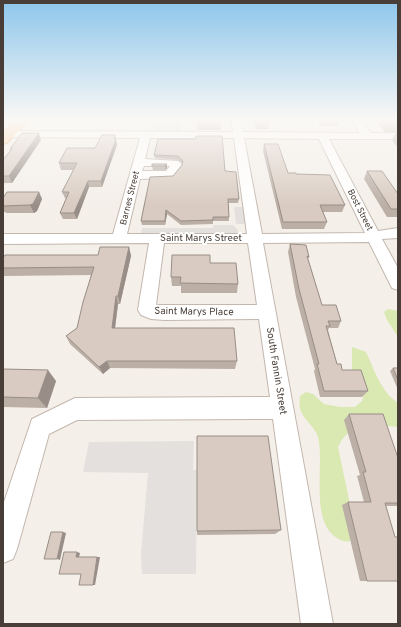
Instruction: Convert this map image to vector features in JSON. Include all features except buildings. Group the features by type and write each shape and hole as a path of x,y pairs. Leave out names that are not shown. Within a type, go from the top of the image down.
{"street":[{"name":"Barnes Street","path":"120,238 142,148"},
{"name":"South Fannin Street","path":"240,148 317,624"},
{"name":"Bost Street","path":"329,148 398,284"},
{"name":"Saint Marys Street","path":"3,239 364,238 388,233 398,233"},
{"name":"Saint Marys Place","path":"157,238 147,310 151,312 166,313 267,312"},
{"path":"3,549 40,427 75,409 282,408"}],"green space":[{"path":"388,309 398,311 398,337 387,320 384,312"},
{"path":"352,347 366,352 383,387 398,403 398,427 378,426 362,428 349,432 338,447 357,538 343,541 328,530 323,519 320,491 320,448 318,437 301,412 300,396 306,392 313,394 324,404 340,407 355,407 362,401 364,394 352,370"}],"shaded area":[{"path":"234,207 244,207 247,224 236,224"},
{"path":"214,225 233,225 237,229 238,233 141,234 142,228 213,228"},
{"path":"194,441 193,470 197,470 196,574 142,574 141,554 148,473 83,472 89,442"}]}
